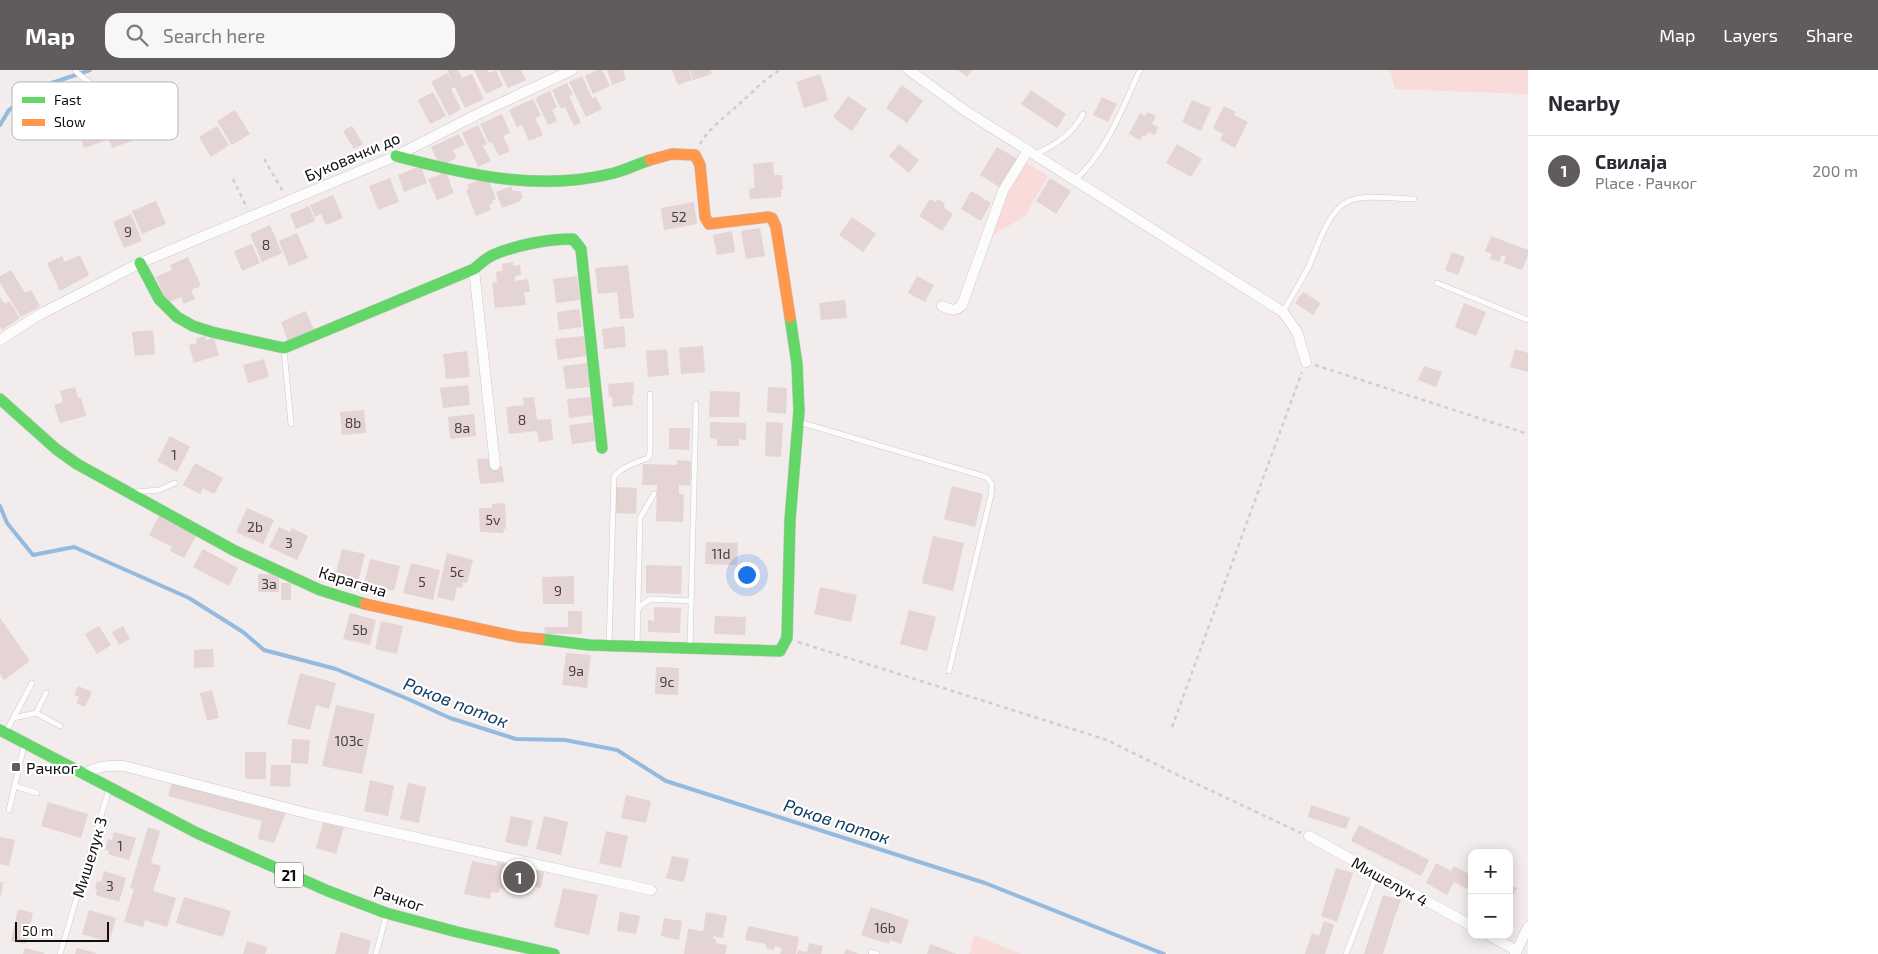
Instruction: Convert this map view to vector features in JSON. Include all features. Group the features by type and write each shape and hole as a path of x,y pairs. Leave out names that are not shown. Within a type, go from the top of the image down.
{"street":[{"name":"Буковачки до","path":"0,340 37,316 140,262 396,156 482,112 572,70"},
{"path":"909,70 958,106 1283,312 1297,332 1306,362"},
{"path":"942,306 952,311 958,310 962,305 1003,190 1031,152"},
{"path":"396,156 432,166 509,180 535,180 606,175 679,153 695,155 700,165 705,217 709,224 772,218 797,364 798,422 790,520 787,638"},
{"path":"140,262 159,299 177,317 193,326 212,332 284,348 474,269 493,255 564,238 573,240 581,249 602,448"},
{"path":"474,269 495,465"},
{"name":"Карагача","path":"0,398 66,457 235,551 320,590 352,601 518,637 610,646 780,651 787,638"},
{"name":"Рачког","path":"3,731 196,833 294,877 386,913 476,937 554,954"},
{"path":"84,774 97,767 107,765 124,766 310,814 651,890"},
{"name":"Мишелук 4","path":"1309,836 1468,924"},
{"path":"1495,939 1516,952 1528,927"}],"lane":[{"path":"1075,180 1086,170 1107,140 1140,70"},
{"path":"77,72 91,82"},
{"path":"1031,152 1058,143 1079,122 1083,114"},
{"path":"1283,312 1307,270 1328,223 1338,208 1349,201 1368,198 1414,199"},
{"path":"1437,283 1528,320"},
{"path":"284,348 291,424"},
{"path":"610,646 614,478 618,472 648,458 650,454 650,394"},
{"path":"690,648 696,404"},
{"path":"798,422 986,477 992,484 949,671"},
{"path":"125,491 147,492 159,490 175,483"},
{"path":"637,646 640,518 654,494"},
{"path":"638,610 651,599 691,601"},
{"path":"3,731 13,718 32,683"},
{"path":"36,713 46,693"},
{"path":"13,718 36,713 60,726"},
{"path":"9,810 25,743"},
{"path":"15,786 38,793"},
{"name":"Мишелук 3","path":"60,954 109,788"},
{"path":"1346,954 1377,874"},
{"path":"376,954 386,913"},
{"path":"871,952 877,954"}],"path":[{"path":"695,155 701,142 721,118 780,70"},
{"path":"264,159 288,201"},
{"path":"233,179 250,216"},
{"path":"1172,727 1306,362 1528,434"},
{"path":"787,638 1107,740 1309,836"}],"shaded area":[{"path":"1390,70 1528,70 1528,94 1395,89"},
{"path":"1024,161 1048,176 1025,216 993,235 1006,192"},
{"path":"974,935 1021,954 969,954"}],"building":[{"path":"447,70 458,70 462,78 472,74 484,99 465,108 455,87 451,89 461,109 449,116 431,82 447,73 453,83"},
{"path":"474,70 487,70 489,73 496,70 503,86 486,94"},
{"path":"499,70 521,70 526,80 508,88"},
{"path":"597,70 602,70 610,86 593,94 585,76"},
{"path":"607,70 623,70 626,80 612,85"},
{"path":"672,70 689,70 692,80 678,85"},
{"path":"690,70 710,70 712,74 693,80"},
{"path":"958,70 972,70 967,77"},
{"path":"820,74 828,100 804,108 796,82"},
{"path":"582,76 592,98 596,97 602,109 586,117 569,82"},
{"path":"567,83 573,95 569,96 581,123 574,126 565,107 561,109 552,90"},
{"path":"902,85 923,101 907,123 886,108"},
{"path":"1031,90 1066,114 1057,128 1021,104"},
{"path":"550,91 557,107 552,110 557,121 548,125 535,98"},
{"path":"433,92 446,116 430,124 418,100"},
{"path":"848,96 867,109 852,131 833,117"},
{"path":"1102,97 1117,104 1108,122 1093,115"},
{"path":"533,99 541,116 535,118 543,135 529,141 522,125 517,127 509,110"},
{"path":"1192,100 1211,108 1201,131 1182,122"},
{"path":"1224,106 1236,112 1234,115 1248,122 1235,148 1220,140 1223,134 1213,128"},
{"path":"235,110 250,134 232,145 217,121"},
{"path":"1147,112 1156,116 1152,124 1158,127 1155,135 1148,132 1140,140 1129,134 1140,113 1145,116"},
{"path":"502,114 510,133 503,136 510,151 499,156 492,142 489,143 480,124"},
{"path":"478,125 487,144 483,146 491,161 478,167 462,133"},
{"path":"217,126 229,145 211,157 199,137"},
{"path":"352,126 363,144 354,149 343,131"},
{"path":"459,134 465,145 453,150 457,158 440,166 431,147"},
{"path":"81,140 104,140 104,141 84,148"},
{"path":"109,140 132,140 132,141 112,148"},
{"path":"899,144 919,160 909,173 889,156"},
{"path":"1177,144 1202,159 1191,177 1166,163"},
{"path":"997,147 1018,159 1001,188 980,175"},
{"path":"773,162 774,175 782,175 783,190 781,190 781,197 750,199 749,189 755,188 753,164"},
{"path":"421,166 427,183 404,192 398,175"},
{"path":"446,172 454,193 437,200 428,179"},
{"path":"390,178 399,202 378,210 369,186"},
{"path":"1050,178 1071,191 1056,214 1036,201"},
{"path":"482,179 489,181 496,199 489,205 491,210 476,216 466,190 469,189 467,185"},
{"path":"511,186 513,191 521,191 523,198 520,199 521,201 502,208 496,192"},
{"path":"971,191 991,203 981,221 961,209"},
{"path":"333,195 343,218 326,225 321,214 315,217 310,205"},
{"path":"930,199 936,202 938,199 945,204 944,208 953,214 942,231 919,216"},
{"path":"156,201 166,224 142,234 132,211"},
{"path":"694,202 697,224 664,230 661,208"},
{"path":"309,206 315,221 296,229 290,214"},
{"path":"131,214 142,241 124,248 113,222"},
{"path":"852,217 876,234 863,252 839,235"},
{"path":"270,225 282,253 262,262 250,234"},
{"path":"760,228 765,256 746,259 741,231"},
{"path":"732,231 735,252 717,255 713,235"},
{"path":"297,233 308,258 289,266 279,241"},
{"path":"1491,236 1528,250 1522,270 1503,263 1506,257 1502,255 1499,262 1490,259 1492,254 1485,251"},
{"path":"252,244 260,263 242,271 234,251"},
{"path":"1452,252 1465,257 1458,275 1445,270"},
{"path":"80,255 89,275 60,291 47,263 62,256 65,262"},
{"path":"188,257 201,286 191,290 195,299 184,304 181,297 167,303 156,277 172,270 170,265"},
{"path":"513,262 513,266 520,265 521,275 515,276 515,281 528,279 530,292 524,292 526,305 495,308 492,283 497,282 496,272 503,271 502,264"},
{"path":"628,265 634,318 620,319 617,292 598,294 595,268"},
{"path":"11,270 25,293 31,290 40,306 21,317 0,283 0,276"},
{"path":"577,276 580,300 556,303 553,279"},
{"path":"917,276 934,285 925,302 908,293"},
{"path":"1303,292 1321,303 1313,315 1295,303"},
{"path":"0,297 5,304 9,301 20,318 2,330 0,326"},
{"path":"845,300 847,318 821,320 819,303"},
{"path":"1464,303 1486,312 1476,336 1455,327"},
{"path":"579,309 582,327 559,330 557,312"},
{"path":"306,311 314,330 288,341 281,322"},
{"path":"624,326 626,347 604,349 602,329"},
{"path":"153,330 155,354 135,356 132,332"},
{"path":"205,336 206,340 214,338 219,355 194,363 189,345 197,343 196,339"},
{"path":"584,336 586,356 558,360 555,339"},
{"path":"703,346 705,372 681,374 679,348"},
{"path":"667,349 669,375 648,377 646,351"},
{"path":"1515,349 1528,353 1528,372 1510,367"},
{"path":"467,351 470,377 446,379 443,354"},
{"path":"264,359 269,377 248,383 243,365"},
{"path":"587,363 590,387 566,389 563,366"},
{"path":"1424,366 1442,372 1436,387 1418,380"},
{"path":"633,382 633,405 613,407 612,397 609,397 608,384"},
{"path":"468,385 470,405 443,408 440,388"},
{"path":"75,387 78,398 81,397 86,416 60,423 54,405 63,402 60,391"},
{"path":"768,387 787,388 786,414 767,412"},
{"path":"710,391 740,392 739,417 709,417"},
{"path":"534,397 537,420 551,419 553,440 539,442 537,431 509,434 506,407 524,405 523,398"},
{"path":"591,397 593,415 569,418 567,399"},
{"path":"364,410 366,433 342,435 340,412"},
{"path":"474,414 476,436 450,439 448,417"},
{"path":"593,422 595,441 572,444 569,425"},
{"path":"710,422 746,423 746,440 739,439 739,446 717,446 717,439 710,438"},
{"path":"766,422 783,423 781,457 765,456"},
{"path":"669,428 690,428 689,450 669,449"},
{"path":"170,436 190,447 177,472 157,461"},
{"path":"491,458 492,467 502,466 504,482 480,484 477,459"},
{"path":"677,460 691,461 690,486 679,485 679,494 684,494 683,522 656,521 657,485 642,485 643,464 677,465"},
{"path":"195,463 223,478 214,494 203,488 200,494 183,485"},
{"path":"952,486 983,494 975,527 944,519"},
{"path":"616,487 637,488 636,514 616,513"},
{"path":"505,503 506,529 503,529 504,533 480,532 479,508 492,508 492,504"},
{"path":"247,508 274,520 263,544 236,532"},
{"path":"159,516 196,536 184,558 170,551 172,547 149,535"},
{"path":"279,527 290,532 292,528 308,536 297,560 269,547"},
{"path":"933,536 964,543 953,591 922,583"},
{"path":"706,542 738,543 737,565 705,564"},
{"path":"203,549 238,568 229,586 193,567"},
{"path":"342,549 365,554 358,582 335,577"},
{"path":"447,553 473,560 467,583 463,582 462,588 457,587 454,601 437,597"},
{"path":"370,559 400,566 394,591 364,584"},
{"path":"411,563 440,570 433,600 403,593"},
{"path":"646,565 682,566 681,594 646,593"},
{"path":"258,574 279,574 279,592 258,592"},
{"path":"574,576 574,604 543,604 542,577"},
{"path":"281,583 291,583 291,600 281,600"},
{"path":"820,587 857,595 851,622 814,614"},
{"path":"654,607 681,608 680,633 648,632 648,620 654,621"},
{"path":"909,610 936,617 927,651 900,644"},
{"path":"568,611 582,611 582,634 545,634 544,627 568,627"},
{"path":"350,613 376,620 370,645 343,639"},
{"path":"715,616 746,617 745,635 714,634"},
{"path":"0,618 30,661 4,680 0,674"},
{"path":"381,621 403,626 397,654 375,649"},
{"path":"99,626 111,645 97,654 85,634"},
{"path":"123,626 130,639 119,645 112,632"},
{"path":"213,649 214,667 194,668 194,650"},
{"path":"566,653 591,655 587,688 562,685"},
{"path":"656,667 679,668 678,695 655,694"},
{"path":"300,673 336,683 329,709 316,705 310,730 287,724"},
{"path":"78,686 92,692 85,707 76,703 79,697 74,695"},
{"path":"212,690 219,718 207,721 200,693"},
{"path":"336,705 375,714 362,774 322,766"},
{"path":"292,739 310,740 308,764 291,763"},
{"path":"245,752 266,752 266,779 245,779"},
{"path":"271,765 291,765 290,787 270,786"},
{"path":"370,780 394,786 388,816 364,811"},
{"path":"172,782 286,812 274,843 258,839 262,821 168,796"},
{"path":"408,783 426,787 419,823 400,819"},
{"path":"626,795 651,801 646,823 621,818"},
{"path":"48,802 88,814 81,838 41,826"},
{"path":"1311,805 1350,818 1346,829 1308,817"},
{"path":"511,816 533,821 527,847 505,842"},
{"path":"544,816 568,822 561,855 536,849"},
{"path":"324,820 344,826 336,854 316,848"},
{"path":"1359,825 1429,860 1421,876 1351,841"},
{"path":"148,827 160,831 151,863 161,866 153,891 176,898 167,927 145,920 143,927 124,922 134,889 130,888"},
{"path":"606,831 628,836 621,868 599,863"},
{"path":"114,832 136,838 129,860 108,854 109,851 105,850 108,839 112,840"},
{"path":"0,837 15,840 9,866 0,864"},
{"path":"672,856 689,859 684,882 666,878"},
{"path":"472,861 497,866 497,862 544,872 541,888 512,882 510,891 500,888 499,893 491,892 490,899 464,894"},
{"path":"1436,863 1451,871 1454,866 1468,874 1468,889 1454,882 1447,895 1426,883"},
{"path":"1336,868 1353,873 1337,922 1321,916"},
{"path":"104,871 126,878 119,902 96,895 97,881 101,882"},
{"path":"0,882 3,882 1,897 0,897"},
{"path":"1513,886 1517,888 1513,896"},
{"path":"563,888 598,895 589,935 554,927"},
{"path":"1383,895 1401,900 1383,954 1364,954"},
{"path":"184,897 231,911 223,937 176,923"},
{"path":"871,907 909,920 901,944 890,940 889,944 861,935"},
{"path":"18,909 33,913 26,944 11,941"},
{"path":"89,910 116,918 109,942 82,934"},
{"path":"620,912 640,916 636,934 617,931"},
{"path":"706,912 727,916 723,938 713,936 713,939 716,939 716,943 727,945 725,954 684,954 688,929 703,931"},
{"path":"664,918 682,921 679,940 661,936"},
{"path":"1324,921 1334,925 1325,954 1305,954 1312,933 1319,936"},
{"path":"748,926 799,937 796,954 780,954 782,948 775,946 774,950 766,948 766,944 745,940"},
{"path":"341,932 371,941 368,954 335,954"},
{"path":"247,941 267,947 265,954 243,954"},
{"path":"809,943 823,946 821,954 797,954 798,950 807,952"},
{"path":"930,944 957,954 927,954"},
{"path":"25,948 44,953 44,954 23,954"},
{"path":"77,948 96,953 96,954 75,954"},
{"path":"846,949 860,954 844,954"}],"waterway":[{"path":"55,82 90,70"},
{"path":"0,125 12,108"},
{"name":"Роков поток","path":"0,506 7,523 33,555 74,547 189,598 243,632 264,650 336,669 450,718 516,739 565,740 617,750 666,781 985,883 1164,954"}],"traffic: fast":[{"path":"396,156 477,175 532,181 587,179 618,172 650,160"},
{"path":"140,263 159,299 177,317 193,326 212,332 284,348 474,269 488,258 502,251 532,243 573,239 581,249 602,448"},
{"path":"540,639 589,645 780,651 787,638 790,520 799,411 797,364 790,317"},
{"path":"0,399 56,449 77,464 235,551 320,590 365,604"},
{"path":"0,730 197,833 328,891 386,913 457,932 554,954"}],"traffic: slow":[{"path":"650,160 672,154 695,155 700,165 705,217 709,224 772,218 776,227 790,317"},
{"path":"365,604 518,637 540,639"}],"place":[{"name":"Рачког","path":"16,767"},
{"name":"Свилаја","path":"519,877"}]}
